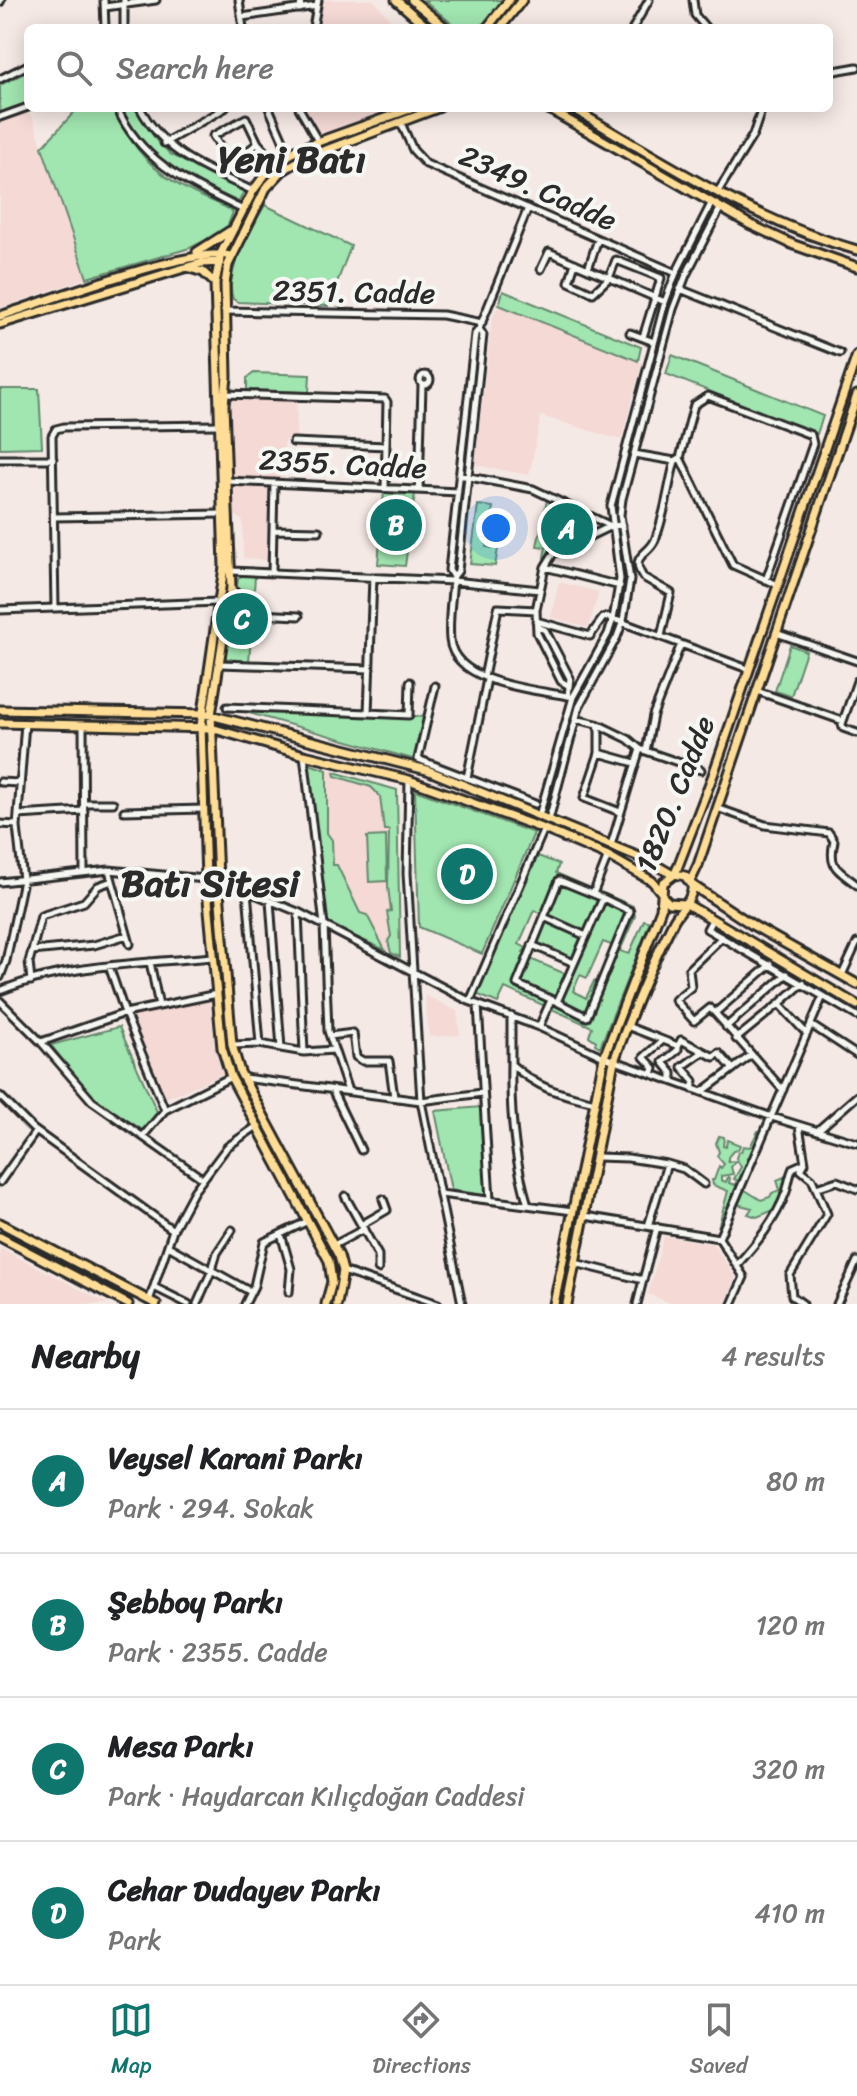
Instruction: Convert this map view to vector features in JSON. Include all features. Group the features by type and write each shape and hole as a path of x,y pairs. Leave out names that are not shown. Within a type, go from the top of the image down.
{"main road":[{"path":"396,0 423,24"},
{"path":"412,0 441,24"},
{"path":"490,24 509,0"},
{"path":"503,24 522,0"},
{"path":"326,1304 332,1273 329,1261 231,1077 222,1048 206,879 201,726 224,567 215,283 221,253 234,227 253,191 276,163 318,142 402,112"},
{"path":"337,1304 343,1271 334,1245 244,1078 232,1045 218,879 211,728 231,588 224,311 231,256 262,195 282,171 302,159 428,112"},
{"path":"554,112 720,209 794,245 857,267"},
{"path":"587,112 717,193 799,232 855,248 853,257 844,263"},
{"path":"183,263 234,227"},
{"path":"0,324 7,317 183,263 221,253 231,256"},
{"path":"183,263 218,262 228,265"},
{"path":"183,263 203,272 215,283"},
{"path":"214,311 224,311"},
{"name":"1820. Cadde","path":"554,1304 604,1057 661,909 663,883 674,875 713,775 857,355"},
{"name":"1820. Cadde","path":"567,1304 614,1061 627,1025 684,904 692,894 691,883 857,395"},
{"path":"0,710 201,713 427,770 501,796 539,816 659,865 674,875 685,876 754,926 857,984"},
{"path":"0,723 201,726 409,780 608,856 652,881 669,903 684,904 857,1005"},
{"path":"206,879 218,879"},
{"path":"0,1223 153,1302"},
{"path":"0,1237 127,1304"},
{"path":"332,1273 343,1271"}],"street":[{"path":"105,24 104,4 156,0"},
{"path":"239,0 243,24"},
{"path":"286,0 291,10"},
{"path":"300,9 301,0"},
{"path":"635,24 649,0"},
{"path":"693,0 695,15 703,24"},
{"path":"124,3 124,24"},
{"path":"242,17 300,9 318,3 314,24"},
{"path":"0,79 24,67"},
{"path":"833,71 857,67"},
{"path":"0,117 24,108"},
{"path":"119,112 132,136 158,164 243,210"},
{"path":"143,112 164,143 180,156 253,191"},
{"path":"164,143 218,112"},
{"path":"271,112 289,154"},
{"path":"301,112 318,142"},
{"path":"717,193 753,135 761,112"},
{"path":"258,143 235,161 227,157 213,136 246,118 258,143 276,163"},
{"name":"2349. Cadde","path":"401,123 416,154 426,164 676,273"},
{"path":"539,816 571,697 608,634 613,619 620,586 612,530 611,506 615,485 665,302 711,204"},
{"path":"528,208 475,334 449,570 453,579 451,644 463,663 485,678 571,697"},
{"path":"549,820 582,699 623,621 630,580 622,528 622,499 680,289 720,209"},
{"path":"588,269 598,239"},
{"path":"541,269 549,252 665,302"},
{"path":"575,263 569,282 593,293 609,278 616,260 661,278 643,337"},
{"path":"680,289 840,353"},
{"name":"2351. Cadde","path":"224,311 445,315 480,326"},
{"path":"453,579 458,571 483,335 480,326"},
{"path":"630,333 654,342"},
{"path":"419,490 422,385"},
{"path":"224,394 385,399 385,488"},
{"path":"661,636 671,593 643,577 638,563 640,556 654,543 694,405 708,396 811,435 814,439 766,580"},
{"path":"55,608 52,436 56,429 218,425"},
{"path":"293,442 386,446"},
{"path":"634,454 677,459"},
{"path":"0,459 53,459"},
{"path":"677,459 733,565 778,585"},
{"name":"2355. Cadde","path":"459,475 533,489 612,530"},
{"name":"2355. Cadde","path":"227,481 458,492"},
{"path":"272,573 274,483"},
{"path":"54,517 222,514"},
{"path":"571,697 570,678 545,630 537,624 536,610 545,567 553,554 622,528"},
{"path":"273,530 319,531"},
{"path":"545,567 620,586"},
{"path":"231,571 453,579 540,590"},
{"path":"368,713 373,577"},
{"path":"231,588 258,614 299,616"},
{"path":"0,610 220,602"},
{"path":"467,778 498,608 536,610"},
{"path":"537,624 590,636 604,617 623,621 748,669"},
{"path":"776,633 857,661"},
{"path":"611,845 635,763 643,750 681,644"},
{"path":"218,664 370,669"},
{"path":"857,681 843,721 843,728 857,733"},
{"path":"227,707 409,715 410,682"},
{"path":"435,686 418,759 467,778 501,796 535,804"},
{"path":"757,691 843,721"},
{"path":"575,719 597,724 643,750 701,770"},
{"path":"0,977 23,880 17,825 25,723"},
{"path":"83,724 84,871"},
{"path":"597,724 599,753 584,798 620,812"},
{"path":"599,753 635,763"},
{"path":"304,755 324,925 330,1036 348,1091"},
{"path":"409,780 407,873 421,1101 462,1304"},
{"path":"0,782 20,783"},
{"path":"84,803 113,803"},
{"path":"717,808 765,825 829,833 834,841 831,856 834,866 857,885"},
{"path":"124,811 204,809"},
{"path":"18,815 84,811"},
{"path":"0,824 17,825"},
{"path":"469,1001 544,829"},
{"path":"593,894 608,856"},
{"path":"0,882 109,870 206,879"},
{"path":"109,870 130,944"},
{"path":"218,879 298,912 478,1005 539,1027 614,1061 772,1117 857,1143"},
{"path":"559,880 603,898 630,911 587,1017 517,984 559,880"},
{"path":"31,981 29,962 41,916 84,902 98,886 112,881"},
{"path":"247,891 260,1044"},
{"path":"539,1027 574,963 603,898"},
{"path":"270,901 281,1048"},
{"path":"298,912 304,1052"},
{"path":"544,917 586,936"},
{"path":"712,920 707,929 857,1016"},
{"path":"32,951 94,945 127,935"},
{"path":"722,937 689,969 691,987 675,1000 694,1021 710,1008 783,1090"},
{"path":"842,975 857,943"},
{"path":"532,945 574,963"},
{"path":"0,991 31,981 109,966 214,957"},
{"path":"150,962 159,1006"},
{"path":"715,1013 771,964"},
{"path":"109,966 165,1110"},
{"path":"726,1027 787,974"},
{"path":"736,1039 803,983"},
{"path":"41,1042 125,1013 217,994"},
{"path":"719,1238 823,996"},
{"path":"0,1001 41,1042 92,1101 203,1179"},
{"path":"779,1004 807,1034"},
{"path":"478,1005 490,1200"},
{"path":"511,1016 511,1098 518,1171 528,1205"},
{"path":"627,1025 678,1046"},
{"path":"811,1025 857,1055"},
{"path":"330,1036 353,1033 356,1057 363,1061 389,1061 394,1097"},
{"path":"672,1081 672,1073 663,1062 678,1050 681,1040 714,1057 719,1053 733,1069"},
{"path":"652,1074 654,1068 644,1057 662,1041"},
{"path":"232,1045 260,1044 304,1052 334,1050"},
{"path":"692,1089 694,1081 682,1067 703,1052"},
{"path":"702,1092 750,1056"},
{"path":"511,1064 537,1085 595,1102"},
{"path":"143,1136 165,1110 231,1077"},
{"path":"244,1078 421,1101 482,1093"},
{"path":"331,1089 361,1150"},
{"path":"0,1096 36,1131 173,1230"},
{"path":"816,1131 857,1096"},
{"path":"153,1302 154,1287 173,1230 203,1179 227,1147 257,1126"},
{"path":"799,1126 805,1163 801,1170 812,1179 827,1214 790,1275 792,1296 803,1304"},
{"path":"0,1182 36,1131"},
{"path":"597,1157 667,1164 684,1169 704,1184"},
{"path":"737,1265 762,1237 787,1190 793,1168 805,1163"},
{"path":"648,1226 667,1164"},
{"path":"816,1188 837,1181 857,1189"},
{"path":"440,1194 573,1211"},
{"path":"345,1196 378,1255 378,1269"},
{"path":"334,1245 387,1210 383,1199"},
{"path":"585,1216 719,1238 744,1277 732,1304"},
{"path":"245,1304 264,1242 308,1221"},
{"path":"637,1304 657,1227"},
{"path":"197,1304 217,1253 232,1230"},
{"path":"281,1234 291,1269 289,1292"},
{"path":"168,1246 251,1292"},
{"path":"837,1304 857,1261"},
{"path":"575,1263 643,1280"},
{"path":"343,1271 438,1304"},
{"path":"154,1287 188,1304"}],"shaded area":[{"path":"322,0 374,0 394,24 317,24"},
{"path":"26,112 32,116 87,278 0,308 0,121"},
{"path":"306,112 384,112 320,134"},
{"path":"499,305 642,363 621,440 541,416 529,475 475,465 492,319"},
{"path":"231,398 297,399 296,440 284,440 284,479 233,476 228,401"},
{"path":"235,484 271,485 268,560 243,558 243,521 234,515"},
{"path":"559,582 599,592 588,628 551,617"},
{"path":"309,764 397,790 400,957 323,922"},
{"path":"425,995 457,1011 460,1035 429,1037"},
{"path":"210,998 215,1045 223,1074 166,1098 131,1015"},
{"path":"664,1236 713,1244 736,1278 725,1304 673,1304 648,1294"},
{"path":"0,1248 8,1252 108,1304 0,1304"}],"green space":[{"path":"424,0 505,0 485,24 452,24"},
{"path":"24,73 24,104 0,113 0,85"},
{"path":"74,112 114,112 136,147 155,168 179,185 233,212 226,230 190,248 87,278 42,147"},
{"path":"124,112 138,112 154,137 170,154 244,191 239,202 170,167 144,144"},
{"path":"265,205 351,246 328,306 238,302 233,299 231,289 235,264"},
{"path":"503,291 641,347 638,361 499,305"},
{"path":"672,355 823,416 817,434 666,374"},
{"path":"254,373 310,375 309,392 247,390 247,378"},
{"path":"0,389 39,389 42,447 0,448"},
{"path":"384,491 415,493 405,566 378,564"},
{"path":"547,500 553,505 548,517 557,521 563,510 594,528 544,557 546,547 537,546"},
{"path":"478,505 493,507 486,547 498,549 495,566 470,564"},
{"path":"242,575 255,576 249,662 224,658 238,579"},
{"path":"790,645 806,651 791,696 775,691"},
{"path":"231,708 424,717 416,760"},
{"path":"309,764 327,770 327,833 332,840 333,865 337,865 360,913 367,915 385,950 323,922"},
{"path":"334,772 397,790 400,957 391,953 388,941 391,936 387,912 391,911 388,887 389,830 384,830 380,796 371,787 335,776"},
{"path":"415,790 534,833 482,954 419,927"},
{"path":"386,836 387,881 369,882 367,837"},
{"path":"538,856 559,864 556,873 633,906 635,916 620,951 629,954 644,920 650,922 600,1047 589,1036 592,1027 505,988 498,1003 476,994","holes":["534,910 542,914 532,945 574,964 568,975 528,958 523,952 526,948 519,944","603,942 614,946 599,983 594,981 586,998 573,991 580,975 587,978"]},
{"path":"119,1027 158,1114 143,1130 95,1100 51,1045"},
{"path":"481,1107 486,1195 451,1190 435,1111"},
{"path":"758,1131 763,1132 718,1228 728,1191 713,1185 712,1180 719,1166 721,1168 724,1164 717,1156 716,1143 719,1136 724,1137 723,1146 726,1147 727,1140 740,1145 728,1157 728,1162 736,1161 731,1167 733,1174 721,1176 721,1180 726,1182 728,1177 729,1183 735,1185 737,1180 734,1179 741,1167 736,1158 738,1152 743,1146 750,1147"},
{"path":"784,1177 785,1189 774,1210 757,1217 748,1214 752,1208 736,1204 740,1193 745,1190 761,1200 770,1197 780,1190 777,1180"}],"place":[{"name":"Şebboy Parkı","path":"396,525"},
{"name":"Veysel Karani Parkı","path":"567,529"},
{"name":"Mesa Parkı","path":"242,619"},
{"name":"Cehar Dudayev Parkı","path":"467,874"}],"district":[{"name":"Yeni Batı","path":"292,159"},
{"name":"Batı Sitesi","path":"210,883"}]}
